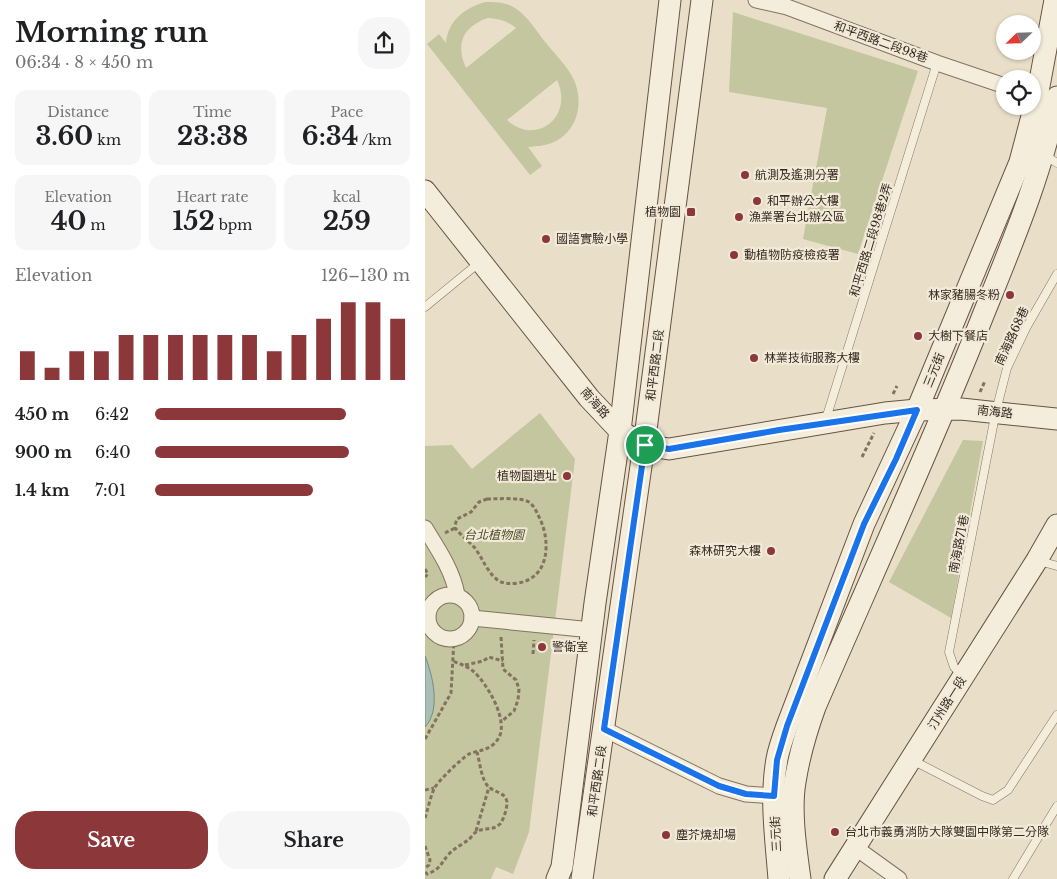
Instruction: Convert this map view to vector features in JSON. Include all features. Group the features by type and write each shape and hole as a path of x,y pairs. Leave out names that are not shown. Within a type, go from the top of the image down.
{"street":[{"name":"和平西路二段","path":"574,876 592,630 609,500 621,431 670,0"},
{"name":"和平西路二段","path":"574,876 604,729 645,445 702,0"},
{"name":"和平西路二段98巷","path":"757,0 787,7 996,83"},
{"name":"三元街","path":"779,879 775,839 774,796 777,760 787,726 864,524 896,459 917,410 1019,162 1042,97 1055,0"},
{"name":"三元街","path":"800,879 796,852 794,784 802,742 827,680 946,409 1023,214 1050,159 1042,97"},
{"name":"南海路","path":"425,190 571,376 621,431 645,445 669,449 917,410 996,411 1057,418"},
{"name":"汀州路一段","path":"835,879 964,676 1047,563 1057,525"},
{"path":"425,528 449,570 457,595"},
{"path":"445,594 457,595 467,602 472,612 472,618 468,629 454,639 442,638 433,631 429,626 427,615 431,604 445,594"},
{"path":"472,618 592,630"},
{"path":"604,729 719,786 746,794 774,796"},
{"path":"856,848 899,879"}],"lane":[{"name":"和平西路二段98巷2弄","path":"825,423 937,63"},
{"path":"425,307 481,261"},
{"name":"南海路68巷","path":"996,411 1007,368 1026,328 1057,274"},
{"name":"南海路71巷","path":"964,676 954,666 949,652 996,411"},
{"path":"912,760 993,800 1008,790 1057,715"},
{"path":"1013,879 1057,806"}],"path":[{"path":"487,499 528,502 534,507 545,526 547,542 542,567 533,577 522,582 509,584 501,582 492,575 483,560 455,528 457,519 471,512 479,502 487,499"},
{"path":"425,569 428,574 425,577"},
{"path":"500,621 503,669 516,680 519,689 514,712 502,721"},
{"path":"425,739 451,693 454,639"},
{"path":"465,665 483,661 489,657 503,661"},
{"path":"425,818 434,788 468,754 486,750 497,740 503,728 502,721 491,697 475,672 465,665 453,661"},
{"path":"477,752 484,780 489,788 503,794 507,804 503,820 499,825 491,829 477,831"},
{"path":"425,790 434,788"},
{"path":"425,872 427,874 441,867 450,853 477,831 489,788"},
{"path":"425,846 430,860 429,865 425,868"}],"green space":[{"path":"485,2 501,3 512,6 520,11 564,65 574,80 577,89 577,115 569,131 551,143 528,147 542,166 530,175 427,44 439,34 446,43 450,28 459,16","holes":["488,18 503,21 516,28 466,68 461,51 463,37 472,26","557,80 561,93 561,105 557,116 550,124 540,129 530,130 518,128 507,120"]},
{"path":"733,12 918,71 858,254 803,239 827,108 729,92"},
{"name":"台北植物園","path":"540,413 575,459 529,832 513,874 496,867 491,879 425,879 425,446 452,445 472,469"},
{"path":"963,440 983,441 951,618 889,582"}],"water":[{"path":"425,656 433,683 434,702 433,712 425,727"}],"place":[{"name":"航測及遙測分署","path":"745,175"},
{"name":"和平辦公大樓","path":"757,201"},
{"name":"植物園","path":"691,212"},
{"name":"漁業署台北辦公區","path":"739,217"},
{"name":"國語實驗小學","path":"546,239"},
{"name":"動植物防疫檢疫署","path":"734,255"},
{"name":"林家豬腸冬粉","path":"1010,295"},
{"name":"大樹下餐店","path":"918,336"},
{"name":"林業技術服務大樓","path":"754,358"},
{"name":"植物園遺址","path":"567,476"},
{"name":"森林研究大樓","path":"771,551"},
{"name":"警衛室","path":"542,647"},
{"name":"台北市義勇消防大隊雙園中隊第二分隊","path":"835,832"},
{"name":"塵芥燒却場","path":"666,835"}],"route":[{"path":"917,410 896,459 864,524 787,726 777,760 774,796 746,794 719,786 604,729 645,445 669,449 885,413 917,410"}]}
